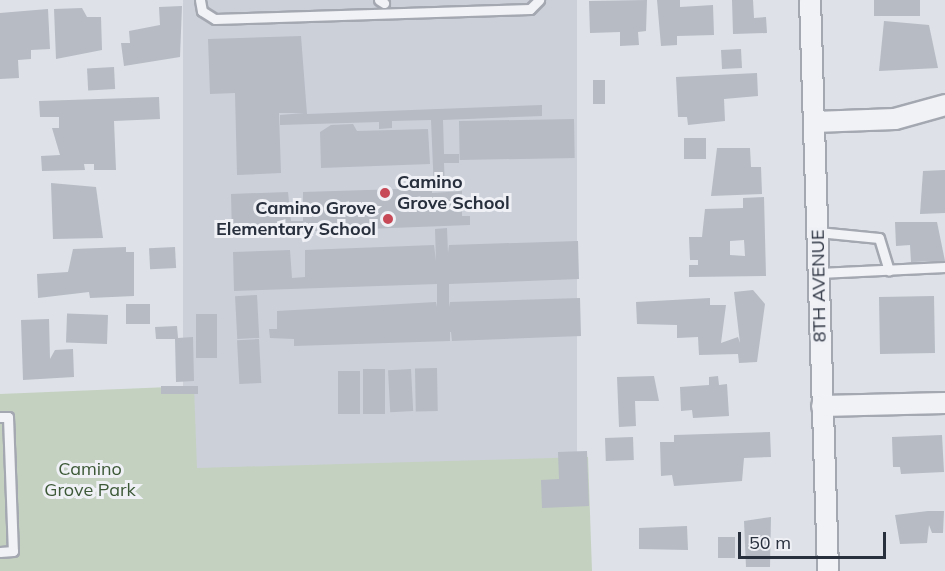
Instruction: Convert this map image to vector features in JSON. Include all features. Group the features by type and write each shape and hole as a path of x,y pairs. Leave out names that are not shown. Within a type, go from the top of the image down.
{"street":[{"name":"8TH AVENUE","path":"810,0 828,571"},
{"path":"815,122 895,119 945,105"},
{"path":"822,406 945,403"}],"lane":[{"path":"200,0 202,11 215,20 384,4 530,9 539,0"},
{"path":"818,232 879,238 889,270"},
{"path":"819,273 945,267"},
{"path":"0,417 8,417 13,551 0,552"}],"shaded area":[{"name":"Camino Grove School","path":"183,0 577,0 577,468 183,468"}],"green space":[{"name":"Camino Grove Park","path":"194,386 197,468 588,457 592,571 0,571 0,394"}],"building":[{"path":"647,0 646,31 638,32 639,45 620,46 620,32 590,33 589,1"},
{"path":"657,0 680,0 680,7 713,5 714,35 677,36 677,45 661,46"},
{"path":"732,0 753,0 754,18 766,17 767,33 733,34"},
{"path":"874,0 920,0 920,16 874,16"},
{"path":"182,6 180,57 124,66 121,43 130,43 129,31 160,25 159,7"},
{"path":"82,8 87,17 101,17 102,50 56,59 54,9"},
{"path":"48,9 50,49 31,50 31,59 18,60 19,78 0,79 0,13"},
{"path":"884,21 929,25 938,68 879,71"},
{"path":"301,36 307,114 542,105 542,116 443,120 444,154 459,154 459,163 444,163 445,191 434,191 431,120 392,121 392,128 379,129 379,122 280,125 280,115 304,113 279,113 281,173 237,175 235,93 210,94 208,39"},
{"path":"741,49 742,68 722,69 721,50"},
{"path":"114,67 115,89 88,90 87,68"},
{"path":"757,73 758,96 724,99 725,121 688,125 687,117 678,117 676,77"},
{"path":"593,80 605,80 605,104 593,104"},
{"path":"159,97 160,119 114,121 116,170 94,170 94,164 84,164 85,170 42,171 41,156 60,155 52,128 59,128 59,117 40,117 39,101"},
{"path":"574,119 575,158 460,160 459,121"},
{"path":"353,124 357,131 428,129 430,164 321,168 320,132 331,125"},
{"path":"684,138 706,138 706,159 684,159"},
{"path":"717,148 750,148 751,167 761,167 762,194 711,196"},
{"path":"945,170 945,213 920,214 923,171"},
{"path":"51,183 96,187 103,238 53,239"},
{"path":"432,188 432,193 462,191 462,216 470,216 470,225 232,234 231,194 288,192 291,221 303,221 303,192"},
{"path":"764,197 766,276 689,277 689,265 698,265 698,260 690,260 689,237 702,237 705,209 743,208 743,198","holes":["744,240 745,256 730,255 730,241"]},
{"path":"895,222 937,222 945,261 911,262 910,245 896,246"},
{"path":"447,228 448,253 449,245 578,241 579,279 449,284 449,307 450,302 580,298 581,336 452,341 450,332 450,341 294,346 294,339 270,338 269,329 277,329 277,311 436,302 437,307 437,284 234,291 233,252 290,250 292,278 305,277 305,250 434,245 436,261 435,229"},
{"path":"126,247 126,252 134,252 134,296 90,298 89,292 38,298 37,274 68,272 73,249"},
{"path":"175,247 176,268 150,269 149,248"},
{"path":"753,290 765,304 757,362 739,363 738,354 699,355 698,337 677,338 677,325 637,324 636,302 710,298 710,305 726,305 721,343 738,337 740,343 734,292"},
{"path":"257,295 259,338 237,339 235,296"},
{"path":"934,296 935,353 880,354 879,297"},
{"path":"126,304 150,304 150,324 126,324"},
{"path":"67,314 108,315 107,344 66,343"},
{"path":"196,314 217,314 217,358 196,358"},
{"path":"49,319 50,359 55,350 73,349 74,377 23,380 21,320"},
{"path":"177,326 178,338 193,337 194,381 176,382 175,339 156,339 155,327"},
{"path":"259,339 261,383 239,384 237,340"},
{"path":"415,368 437,368 438,411 416,411"},
{"path":"363,369 385,369 385,414 363,414"},
{"path":"411,369 413,411 390,412 388,370"},
{"path":"338,371 360,371 360,414 338,414"},
{"path":"654,376 659,401 635,401 636,426 619,427 617,377"},
{"path":"718,376 719,385 727,384 729,416 693,418 692,410 681,411 680,387 709,385 709,377"},
{"path":"161,386 198,386 198,394 161,394"},
{"path":"770,432 771,457 744,458 742,481 674,486 672,475 661,476 660,442 674,442 674,435"},
{"path":"942,435 944,472 901,474 900,467 893,467 892,437"},
{"path":"633,437 634,460 606,461 605,438"},
{"path":"587,451 589,506 542,508 541,480 559,479 558,452"},
{"path":"944,511 943,533 932,533 929,525 927,543 900,544 895,515"},
{"path":"771,517 770,567 746,567 744,521"},
{"path":"687,526 688,550 639,549 639,528"},
{"path":"718,537 735,537 735,558 718,558"}],"place":[{"name":"Camino Grove School","path":"385,193"},
{"name":"Camino Grove Elementary School","path":"388,219"}]}
